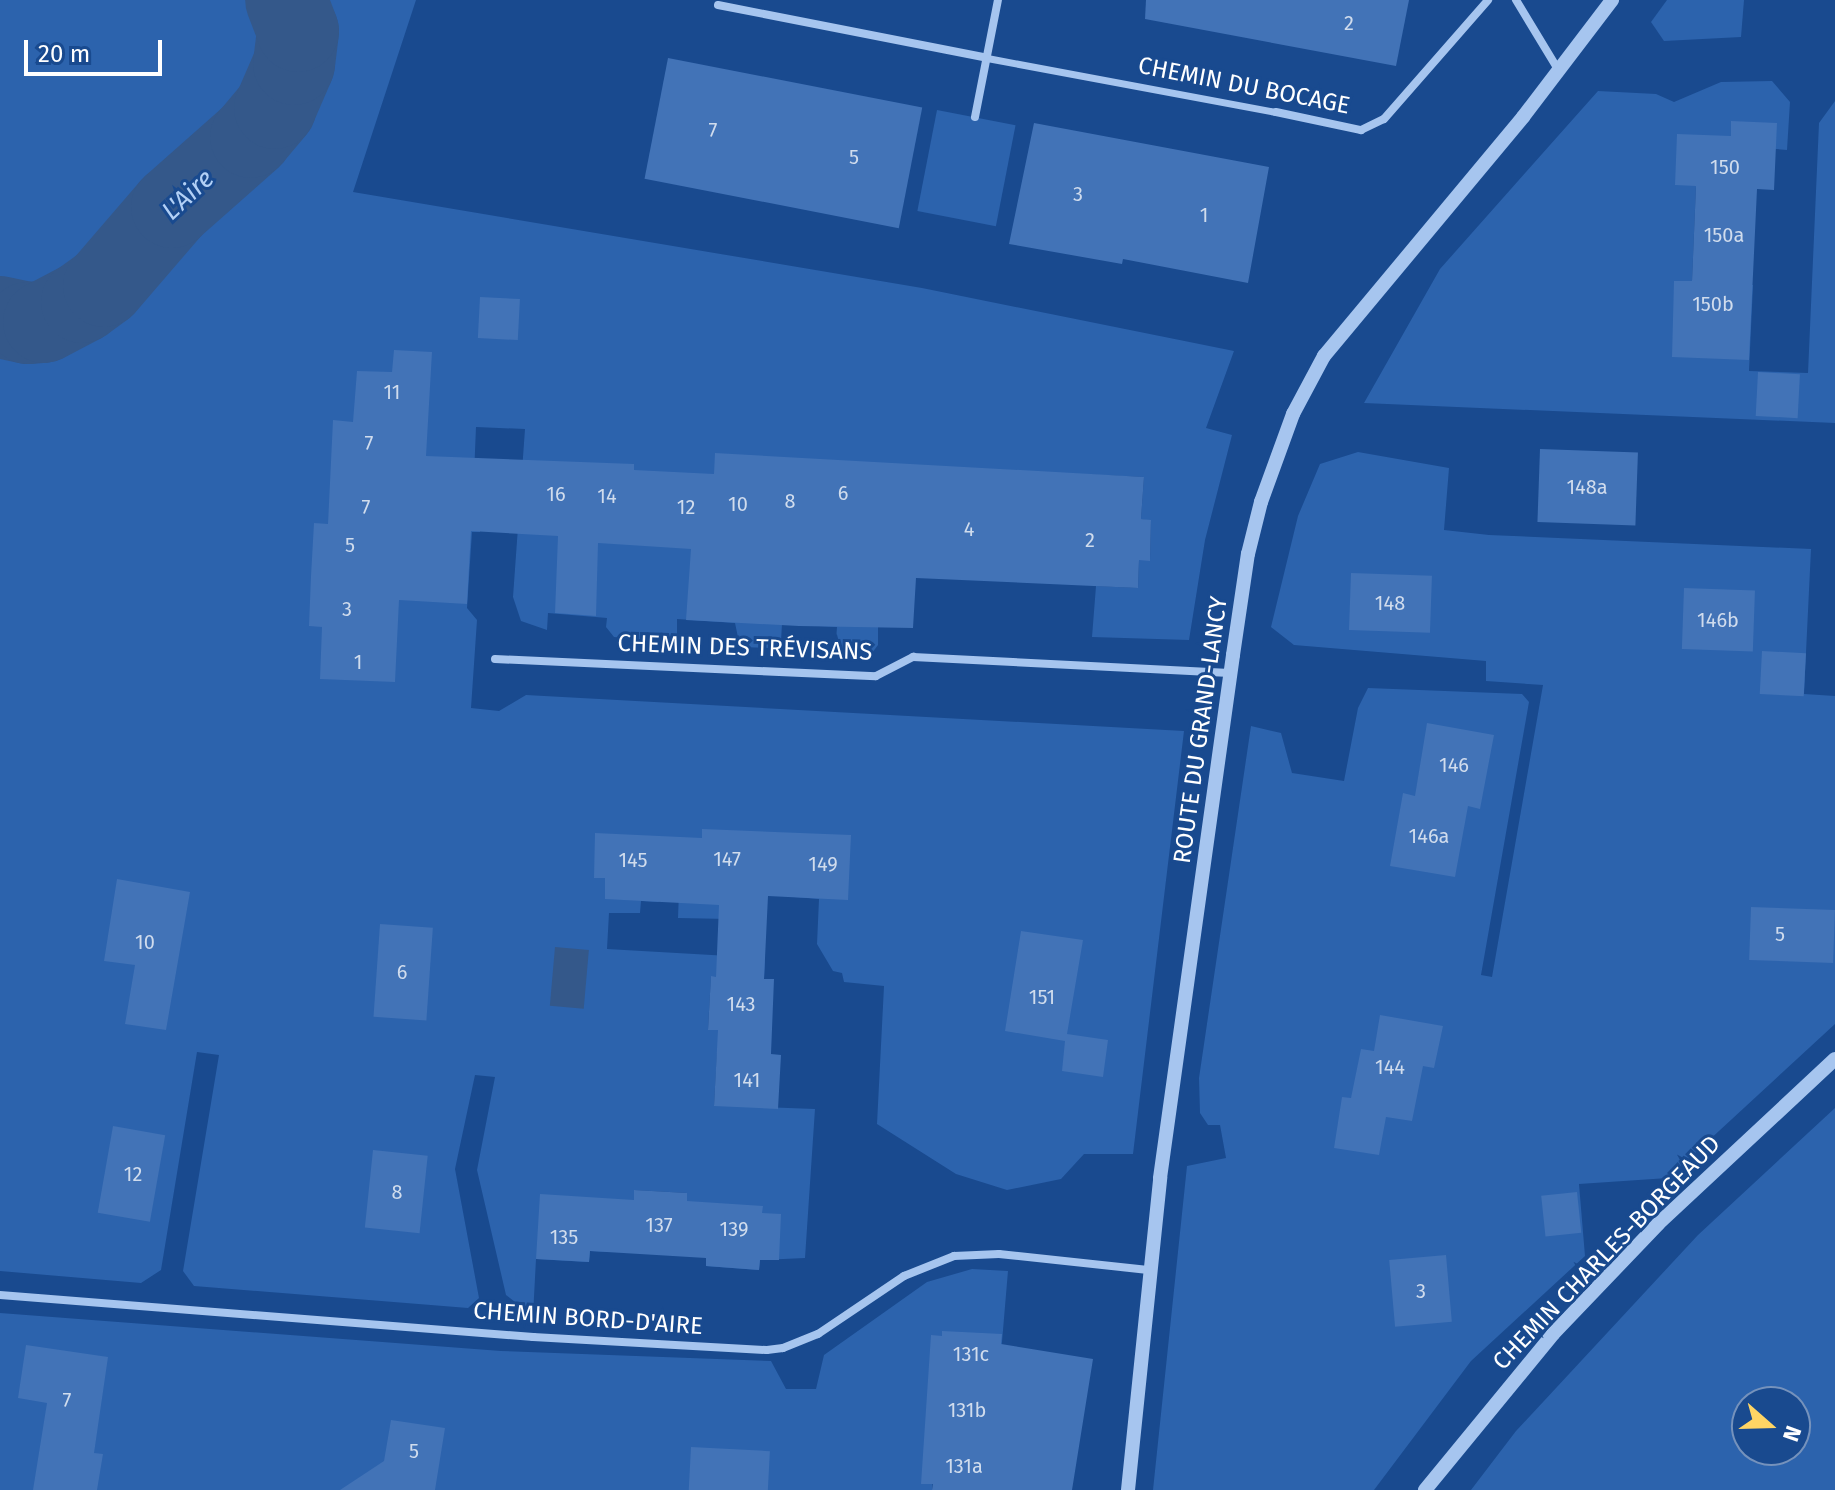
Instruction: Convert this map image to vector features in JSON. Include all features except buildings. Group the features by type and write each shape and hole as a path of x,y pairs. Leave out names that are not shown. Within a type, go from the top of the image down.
{"street":[{"path":"975,117 998,0"},
{"name":"CHEMIN DU BOCAGE","path":"718,5 1361,130 1384,119 1488,0"},
{"path":"1516,0 1559,71"},
{"name":"ROUTE DU GRAND-LANCY","path":"1128,1490 1148,1270 1230,673 1248,554 1261,502 1307,384 1324,356 1559,71 1612,0"},
{"name":"CHEMIN DES TRÉVISANS","path":"495,659 876,676 913,657 1230,673"},
{"name":"CHEMIN CHARLES-BORGEAUD","path":"1425,1490 1563,1323 1658,1224 1835,1059"},
{"name":"CHEMIN BORD-D'AIRE","path":"0,1295 533,1337 767,1350 783,1348 818,1334 904,1276 954,1256 999,1254 1148,1270"}],"shaded area":[{"path":"0,0 416,0 353,192 922,288 1234,351 1206,428 1232,435 1205,540 1189,640 1092,637 1096,586 1138,588 1139,560 1150,560 1151,521 1141,519 1144,477 922,467 878,627 878,645 872,653 843,650 836,640 837,627 782,624 781,641 772,648 740,647 735,623 677,619 677,636 669,642 614,637 606,627 607,618 548,613 547,630 521,621 513,597 525,429 476,427 473,500 481,500 480,532 472,532 467,608 477,620 471,708 499,711 526,695 1184,731 1133,1154 1084,1154 1061,1179 1007,1190 956,1174 877,1124 884,986 844,982 842,973 833,971 817,944 819,899 794,897 794,888 753,885 728,919 678,918 679,891 658,902 641,901 640,913 609,913 607,949 765,958 764,979 711,977 708,1029 724,1030 717,1053 714,1105 815,1109 805,1258 760,1260 759,1270 706,1266 708,1206 687,1204 687,1193 634,1190 634,1206 610,1252 590,1251 589,1262 536,1259 533,1316 506,1295 477,1170 495,1077 475,1075 455,1169 479,1298 468,1308 194,1286 183,1271 219,1055 197,1052 161,1270 141,1283 0,1271"},
{"path":"1667,0 1744,0 1741,37 1664,41 1651,22"},
{"path":"1772,81 1790,102 1787,150 1776,149 1696,186 1692,281 1753,285 1749,371 1808,373 1819,123 1835,101 1835,423 1364,403 1440,269 1598,91 1656,94 1674,102 1721,82"},
{"path":"937,110 1016,125 996,226 917,211"},
{"path":"1358,452 1449,468 1444,530 1489,535 1811,549 1804,694 1835,696 1835,1024 1668,1178 1579,1184 1585,1256 1471,1361 1374,1490 1153,1490 1187,1166 1226,1158 1220,1125 1208,1125 1200,1113 1199,1078 1251,726 1281,733 1292,773 1344,781 1358,708 1368,688 1522,694 1529,702 1481,975 1492,977 1543,685 1486,681 1486,661 1294,645 1271,627 1298,516 1320,464"},
{"path":"555,947 589,950 584,1009 550,1006"},
{"path":"1835,1108 1835,1490 1471,1490 1516,1431 1698,1235"},
{"path":"972,1269 1008,1271 998,1389 939,1386 932,1490 0,1490 0,1313 501,1351 771,1361 786,1389 816,1389 824,1355 927,1282"}],"waterway":[{"name":"L'Aire","path":"0,317 28,323 44,322 82,302 104,286 172,207 251,137 275,108 294,64 298,31 286,0"}]}
